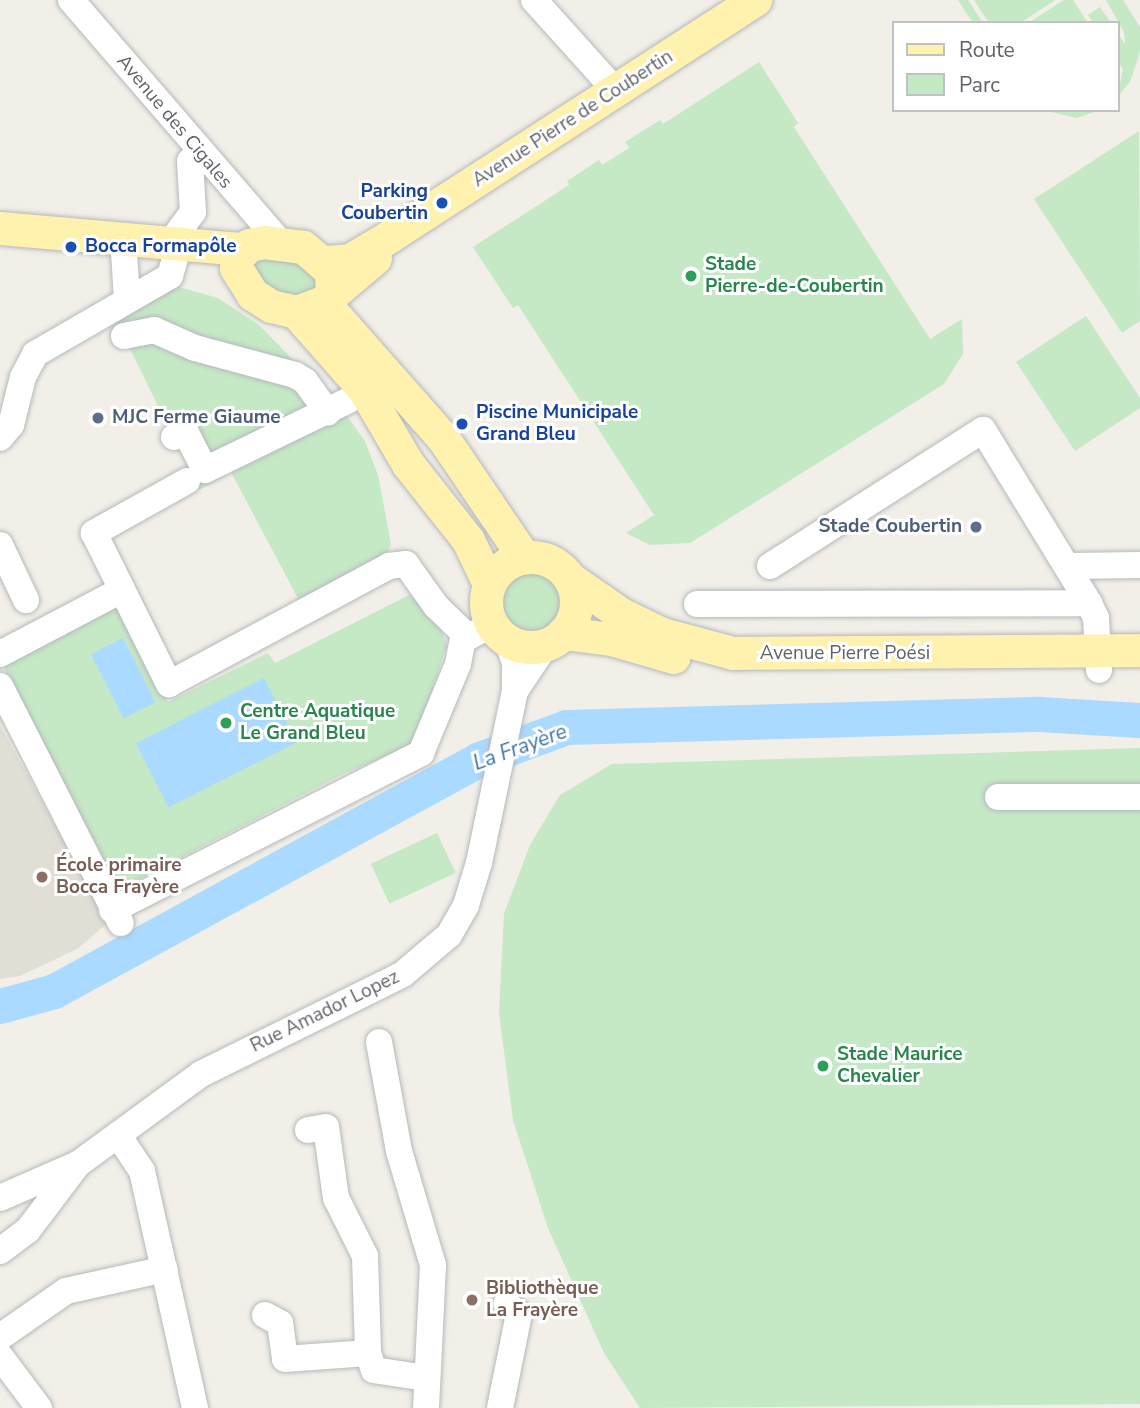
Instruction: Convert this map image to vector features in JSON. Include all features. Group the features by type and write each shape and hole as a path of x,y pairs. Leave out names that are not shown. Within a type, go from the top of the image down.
{"main road":[{"name":"Avenue Pierre de Coubertin","path":"319,292 350,260 755,0"},
{"path":"0,228 173,250"},
{"name":"Avenue Pierre de Coubertin","path":"319,292 360,273 390,236"},
{"path":"0,242 124,251 252,251 303,247 319,292 364,389 408,464 468,540 489,584 486,605 488,633 534,646 555,638 575,606 569,578 550,561 524,557 510,562 489,584"},
{"path":"252,251 252,295 271,306 319,292"},
{"path":"360,273 358,310 362,328 387,371"},
{"path":"319,292 469,471 497,522 524,557"},
{"name":"Avenue Pierre Poési","path":"569,578 621,614 662,634 733,653 1099,661 1140,669"},
{"name":"Avenue Pierre Poési","path":"555,638 611,639 723,669 1099,661 1140,650"}],"street":[{"name":"Avenue des Cigales","path":"67,0 231,214 252,251"},
{"name":"Avenue des Cigales","path":"67,0 252,251"},
{"path":"534,0 616,91"},
{"name":"Avenue des Cigales","path":"173,250 193,212 190,161"},
{"path":"0,438 11,425 23,377 36,354 170,276 173,250"},
{"path":"124,251 127,300"},
{"path":"124,336 154,330 195,348 295,374 338,407 205,470 185,431 174,437"},
{"path":"770,566 983,430 1068,566 1096,618 1099,661"},
{"path":"187,481 94,533 169,684 390,566 406,564 414,580 488,633 514,663 513,703"},
{"path":"0,545 26,600"},
{"path":"1068,566 1140,565"},
{"path":"0,654 121,590"},
{"path":"697,604 1088,603"},
{"path":"0,686 117,917 421,753 458,664 488,633"},
{"path":"513,703 555,638"},
{"name":"Rue Amador Lopez","path":"0,1198 78,1164 201,1074 426,958 449,935 466,905 513,703"},
{"path":"998,797 1140,797"},
{"path":"379,1042 399,1152 433,1265 426,1378 419,1407"},
{"path":"308,1130 326,1126 336,1198 365,1255 368,1353 374,1370 426,1378"},
{"path":"118,1135 142,1171 195,1408"},
{"name":"Rue Amador Lopez","path":"0,1251 28,1230 78,1164"},
{"path":"0,1337 66,1291 165,1269"},
{"path":"500,1408 519,1314 506,1304"},
{"path":"265,1315 280,1323 285,1359 368,1353"},
{"path":"0,1356 39,1408"}],"shaded area":[{"name":"École primaire Bocca Frayère","path":"0,725 108,923 77,949 20,976 0,979"}],"green space":[{"path":"958,0 968,0 982,21 972,21"},
{"path":"974,0 1055,0 1023,21 988,21"},
{"path":"1064,0 1073,0 1087,21 1031,21"},
{"path":"1106,0 1123,0 1140,27 1140,51 1131,80 1119,95 1123,69 1119,64 1119,36 1125,44 1124,32"},
{"path":"1100,7 1110,21 1092,21 1088,15"},
{"name":"Stade Pierre-de-Coubertin","path":"759,62 798,123 794,127 930,339 962,319 963,354 944,384 690,543 650,545 626,533 654,515 518,305 513,308 473,247 569,185 567,181 599,160 602,165 629,148 625,142 660,120 663,124"},
{"path":"1051,112 1094,112 1077,118"},
{"path":"1139,131 1140,321 1122,333 1034,199"},
{"path":"254,256 306,263 317,282 313,291 297,297 268,291 249,262"},
{"path":"172,285 218,298 259,325 344,412 365,441 378,475 391,544 384,561 302,606 231,472 199,490 116,320"},
{"path":"1086,316 1140,398 1140,408 1075,451 1016,362"},
{"path":"523,567 537,567 549,572 559,582 564,601 559,620 549,630 537,635 523,635 511,630 501,620 496,608 496,594 501,582 511,572"},
{"name":"Centre Aquatique Le Grand Bleu","path":"409,595 437,619 447,645 415,744 345,773 120,889 87,843 2,663 118,606 168,702 268,653 275,663"},
{"name":"Stade Maurice Chevalier","path":"1140,748 1140,1404 640,1408 604,1353 548,1228 513,1120 499,1013 504,914 530,845 560,795 612,764"},
{"path":"437,833 456,873 389,904 371,864"}],"water":[{"path":"123,638 156,702 124,718 91,654"},
{"path":"264,678 297,742 168,808 136,743"}],"waterway":[{"name":"La Frayère","path":"0,1006 54,991 477,760 566,727 1039,714 1140,720"}],"place":[{"name":"Parking Coubertin","path":"442,203"},
{"name":"Bocca Formapôle","path":"71,247"},
{"name":"Stade Pierre-de-Coubertin","path":"691,276"},
{"name":"MJC Ferme Giaume","path":"98,418"},
{"name":"Piscine Municipale Grand Bleu","path":"462,424"},
{"name":"Stade Coubertin","path":"976,527"},
{"name":"Centre Aquatique Le Grand Bleu","path":"226,723"},
{"name":"École primaire Bocca Frayère","path":"42,877"},
{"name":"Stade Maurice Chevalier","path":"823,1066"},
{"name":"Bibliothèque La Frayère","path":"472,1300"}]}
